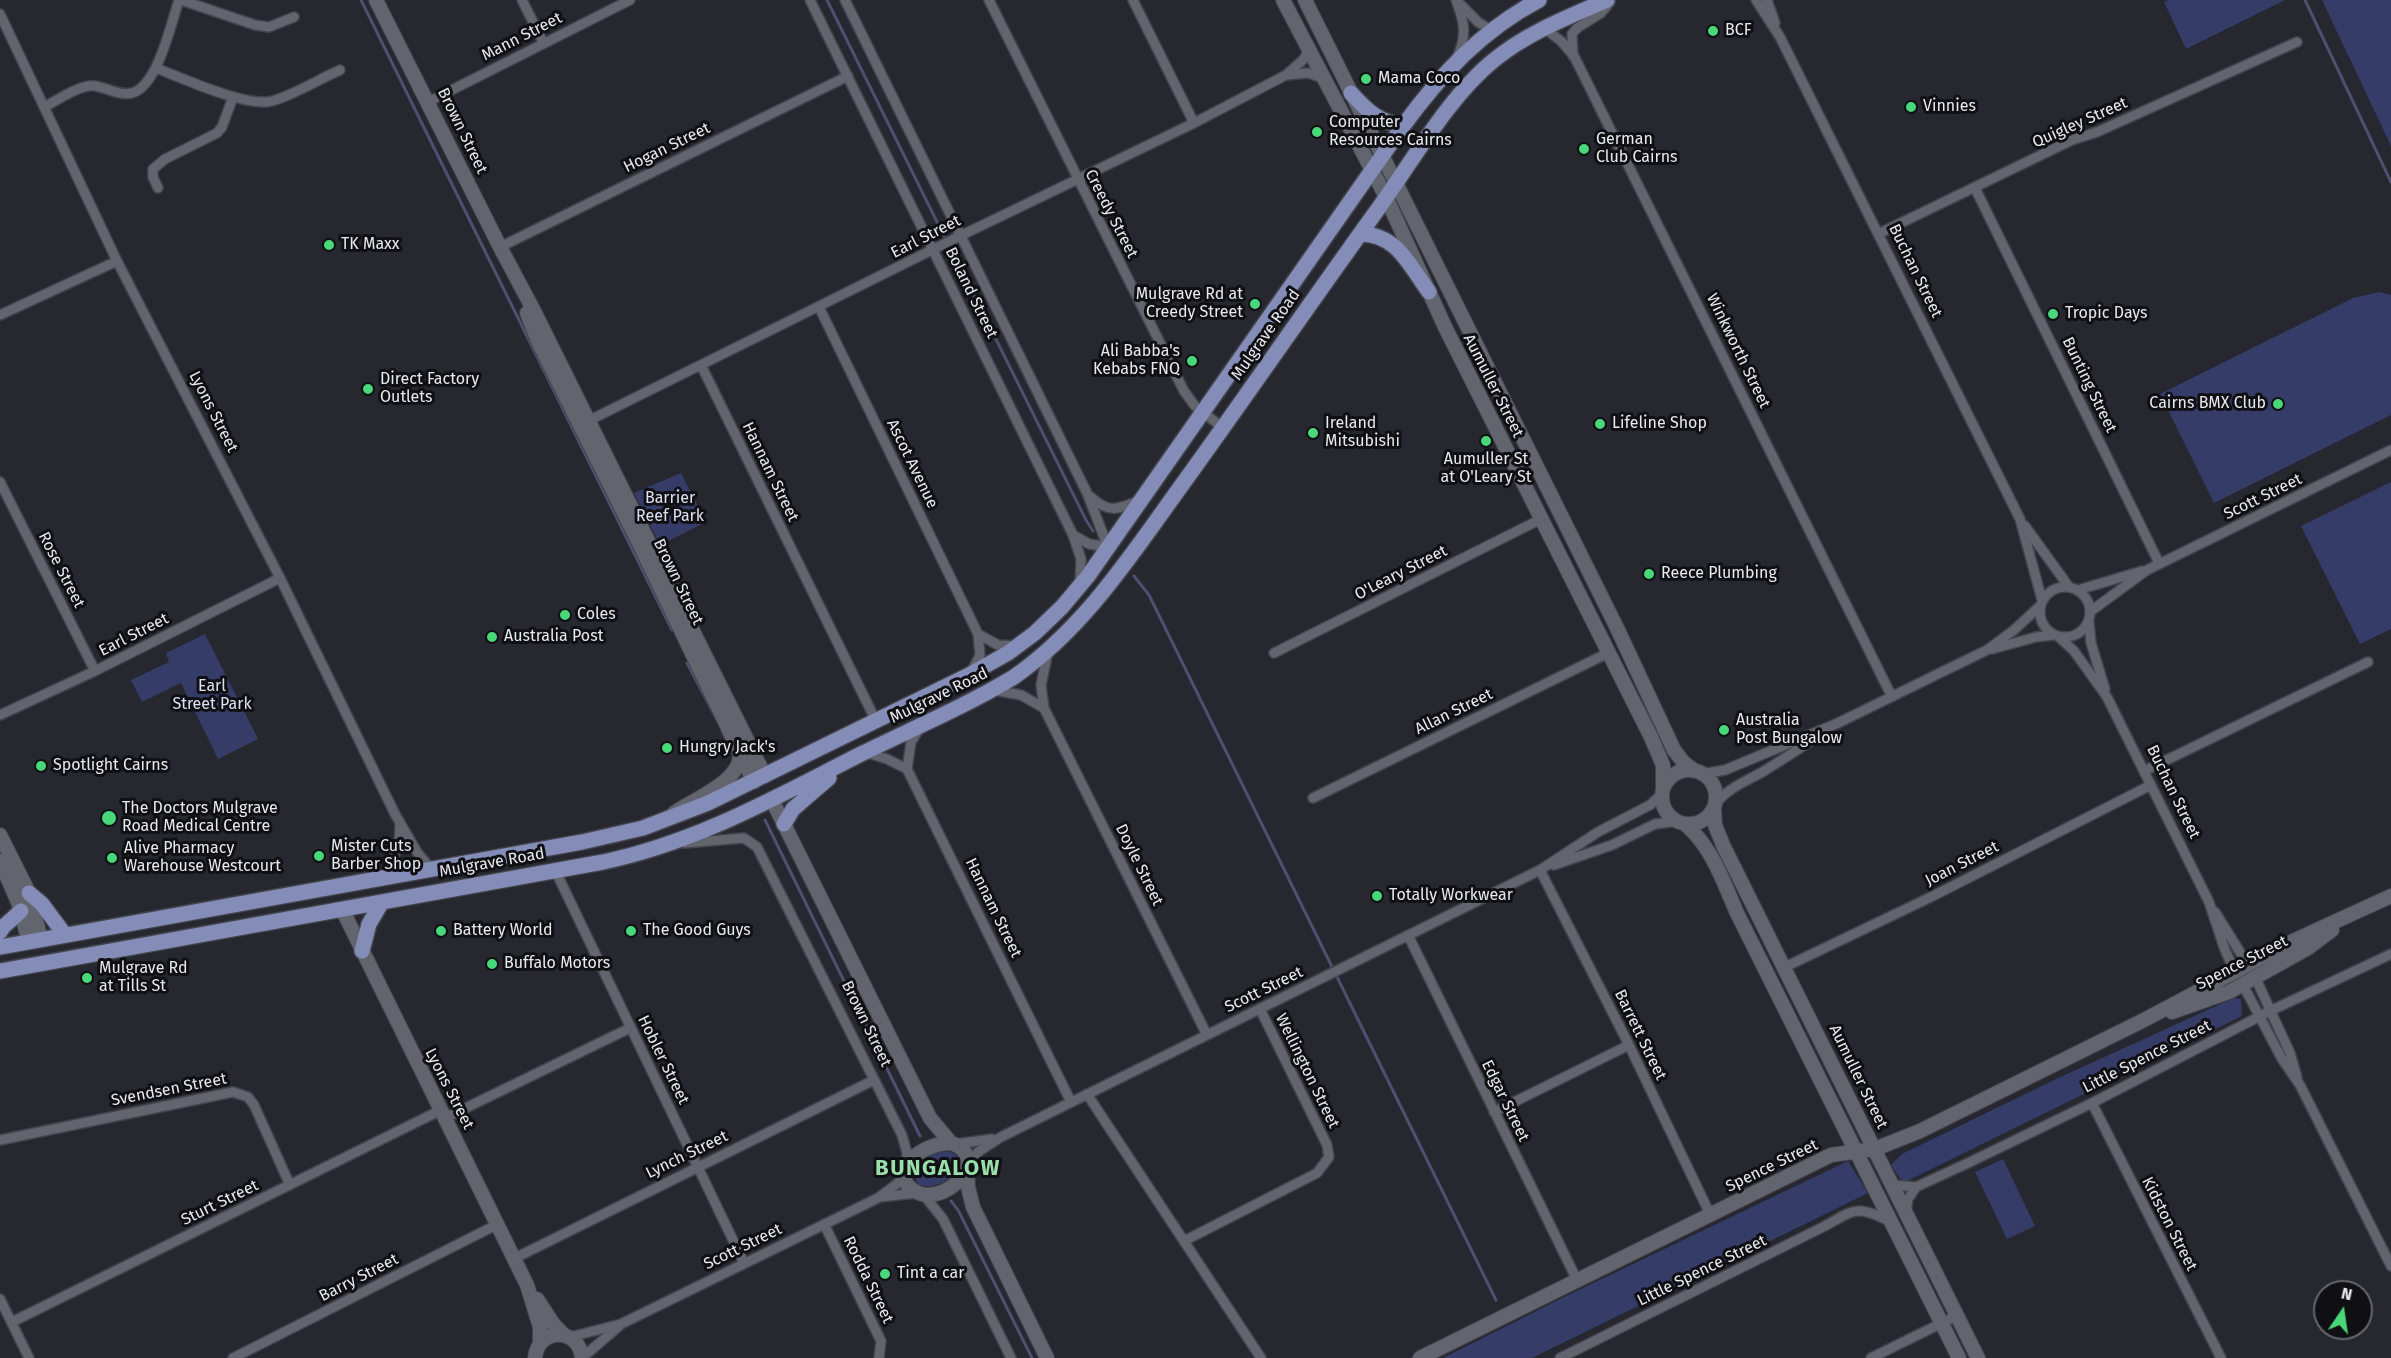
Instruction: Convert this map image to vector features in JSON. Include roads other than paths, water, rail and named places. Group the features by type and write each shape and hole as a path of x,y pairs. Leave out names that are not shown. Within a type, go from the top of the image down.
{"main road":[{"name":"Mulgrave Road","path":"0,947 623,834 661,822 759,779 969,675 1017,646 1049,620 1080,585 1403,126 1456,61 1498,25 1539,0"},
{"name":"Mulgrave Road","path":"0,971 627,857 673,844 772,800 993,690 1048,652 1090,610 1109,586 1396,181 1478,74 1507,50 1544,28 1607,0"},
{"path":"1352,93 1373,116 1403,126"},
{"path":"1360,234 1375,234 1395,246 1429,292"},
{"path":"784,824 793,808 847,762"},
{"name":"Brown Street","path":"759,779 772,800"},
{"path":"334,887 342,909"},
{"path":"29,893 42,904 64,935"},
{"path":"362,951 369,924 382,902"},
{"path":"0,932 21,912"},
{"path":"35,941 40,964"}],"street":[{"path":"44,108 93,85 122,93 139,90 149,81 156,69 180,0 262,26 275,25 294,17"},
{"name":"Brown Street","path":"376,0 534,311 740,756 759,779"},
{"path":"522,0 543,42"},
{"name":"Mann Street","path":"428,102 630,0"},
{"name":"Boland Street","path":"810,0 1073,535 1082,564 1080,585"},
{"name":"Boland Street","path":"845,0 1087,493 1108,547"},
{"name":"Creedy Street","path":"989,0 1184,391 1195,406 1223,428"},
{"path":"1133,0 1194,123"},
{"name":"Aumuller Street","path":"1305,0 1612,617 1674,750 1684,763 1699,773"},
{"path":"1456,0 1478,22 1498,25 1521,0"},
{"path":"1456,0 1464,24 1464,36 1456,61"},
{"path":"1574,56 1572,34 1577,28 1601,13 1612,0"},
{"name":"Buchan Street","path":"1756,0 1780,37 2020,519 2073,589"},
{"name":"Buchan Street","path":"1767,0 1780,37"},
{"name":"Aumuller Street","path":"1288,2 1308,51 1386,197 1485,407 1658,751 1664,772 1663,791"},
{"name":"Lyons Street","path":"0,14 117,261 280,578 400,823 431,869"},
{"name":"Winkworth Street","path":"1544,28 1561,41 1574,56 1892,697"},
{"name":"Quigley Street","path":"1878,234 2072,140 2097,132 2297,42"},
{"name":"Earl Street","path":"584,423 960,236 1194,123 1286,75 1304,59 1308,51"},
{"path":"156,69 233,97 259,103 272,101 340,70"},
{"name":"Earl Street","path":"1286,75 1308,73 1323,78"},
{"name":"Hogan Street","path":"500,247 848,76"},
{"path":"158,188 153,177 153,169 165,159 217,133 222,127 233,97"},
{"name":"Bunting Street","path":"1975,188 2159,563"},
{"path":"0,315 117,261"},
{"name":"Ascot Avenue","path":"819,307 978,634 979,662 969,675"},
{"path":"1472,339 1464,344 1464,349 1477,376 1485,407"},
{"name":"Hannam Street","path":"701,365 876,721"},
{"name":"Brown Street","path":"584,423 759,779"},
{"name":"Scott Street","path":"2091,611 2159,563 2263,515 2391,450"},
{"name":"Rose Street","path":"0,482 95,671"},
{"path":"1087,493 1100,506 1109,509 1142,499"},
{"name":"O'Leary Street","path":"1274,653 1541,519"},
{"name":"Buchan Street","path":"2020,519 2041,603"},
{"path":"1073,535 1089,544 1108,547"},
{"name":"Scott Street","path":"2073,589 2147,570"},
{"name":"Earl Street","path":"0,715 95,671 280,578"},
{"path":"1959,1358 1737,913 1709,851 1702,841 1668,814 1664,807 1663,791 1673,776 1680,772 1699,773 1725,770 1838,723 1987,650 2014,630 2056,588 2073,589 2087,599 2091,611 2089,622 2077,634 2036,637 1987,650"},
{"path":"2041,603 2041,622 2056,636"},
{"name":"Buchan Street","path":"2089,622 2091,643 2107,697"},
{"path":"978,634 998,645 1017,646"},
{"name":"Buchan Street","path":"2056,636 2074,651 2107,697 2209,902 2255,977 2291,1056 2300,1086"},
{"name":"Doyle Street","path":"1048,652 1041,684 1044,708 1207,1035"},
{"name":"Allan Street","path":"1313,798 1608,653"},
{"path":"2144,771 2368,662"},
{"path":"993,690 1021,695 1044,708"},
{"path":"1682,823 1701,821 1725,793 1838,723"},
{"path":"865,752 907,769 911,742 923,724"},
{"path":"661,822 690,801 724,782 738,766 740,756"},
{"name":"Hannam Street","path":"907,769 1071,1102"},
{"path":"1699,773 1712,783 1716,791 1714,808"},
{"name":"Joan Street","path":"1785,967 1933,896 2151,785"},
{"name":"Scott Street","path":"967,1166 978,1152 1001,1137 1540,870 1598,832 1650,806 1663,791"},
{"name":"Brown Street","path":"772,800 930,1118 952,1143"},
{"name":"Aumuller Street","path":"1714,808 1718,836 1978,1358"},
{"name":"Scott Street","path":"1540,870 1612,845 1662,822 1682,823"},
{"path":"386,878 399,843 400,823"},
{"path":"0,835 29,893 35,941"},
{"name":"Brown Street","path":"673,844 742,838 754,843 776,882 902,1135 907,1153 906,1170"},
{"path":"0,861 35,941"},
{"name":"Hobler Street","path":"555,870 744,1263"},
{"name":"Barrett Street","path":"1540,870 1629,1045 1710,1214"},
{"name":"Spence Street","path":"1420,1358 1832,1155 1875,1149 1920,1131 2144,1020 2295,940 2391,896"},
{"name":"Buchan Street","path":"2209,902 2235,972 2282,1059 2300,1086 2391,1266"},
{"name":"Lyons Street","path":"342,909 527,1285 554,1325 579,1346 582,1358"},
{"name":"Spence Street","path":"2144,1020 2211,1000 2243,985 2308,948 2346,918"},
{"name":"Edgar Street","path":"1408,935 1577,1280"},
{"name":"Little Spence Street","path":"1916,1187 2092,1103 2259,1016 2391,954"},
{"path":"1794,986 1795,1002 1809,1034 1807,1038 1801,1040"},
{"name":"Wellington Street","path":"1184,1241 1317,1173 1329,1157 1327,1145 1260,1009"},
{"name":"Sturt Street","path":"12,1322 290,1185 630,1028"},
{"path":"1494,1112 1629,1045"},
{"name":"Lynch Street","path":"514,1258 874,1080"},
{"name":"Svendsen Street","path":"0,1140 233,1092 248,1097 254,1105 290,1185"},
{"path":"1088,1094 1261,1358"},
{"name":"Kidston Street","path":"2092,1103 2221,1358"},
{"path":"930,1118 933,1135 926,1148 912,1158 906,1170 908,1184 921,1193 943,1219"},
{"path":"902,1135 911,1145 926,1148 952,1143 965,1152 968,1187 973,1207 1047,1358"},
{"name":"Scott Street","path":"952,1143 970,1144 1001,1137"},
{"path":"967,1166 960,1179 939,1201 943,1219 1011,1358"},
{"name":"Scott Street","path":"567,1336 621,1324 878,1198 898,1183 906,1170"},
{"path":"1892,1185 1916,1187 1908,1199 1906,1212"},
{"path":"921,1193 935,1194 948,1189 960,1192 973,1207"},
{"name":"Scott Street","path":"878,1198 921,1193"},
{"name":"Little Spence Street","path":"1560,1358 1849,1212 1866,1211 1891,1222"},
{"name":"Barry Street","path":"233,1358 498,1224"},
{"name":"Rodda Street","path":"824,1224 878,1334 880,1354"},
{"name":"Lyons Street","path":"527,1285 540,1327 540,1342"},
{"path":"0,1299 29,1358"},
{"path":"1871,1358 1956,1316"},
{"name":"Scott Street","path":"582,1358 621,1324"},
{"path":"534,1357 540,1342 551,1335 567,1336"}],"waterway":[{"path":"361,0 672,630"},
{"path":"827,0 944,236"},
{"path":"2305,0 2391,182"},
{"path":"954,255 1093,531"},
{"path":"1134,576 1149,595 1496,1300"},
{"path":"687,663 718,722"},
{"path":"722,731 732,753"},
{"path":"765,820 920,1136"},
{"path":"951,1201 958,1210 1032,1358"}],"place":[{"name":"BCF","path":"1713,31"},
{"name":"Mama Coco","path":"1366,79"},
{"name":"Vinnies","path":"1911,107"},
{"name":"Computer Resources Cairns","path":"1317,132"},
{"name":"German Club Cairns","path":"1584,149"},
{"name":"TK Maxx","path":"329,245"},
{"name":"Mulgrave Rd at Creedy Street","path":"1255,304"},
{"name":"Tropic Days","path":"2053,314"},
{"name":"Ali Babba's Kebabs FNQ","path":"1192,361"},
{"name":"Direct Factory Outlets","path":"368,389"},
{"name":"Cairns BMX Club","path":"2278,404"},
{"name":"Lifeline Shop","path":"1600,424"},
{"name":"Ireland Mitsubishi","path":"1313,433"},
{"name":"Aumuller St at O'Leary St","path":"1486,441"},
{"name":"Reece Plumbing","path":"1649,574"},
{"name":"Coles","path":"565,615"},
{"name":"Australia Post","path":"492,637"},
{"name":"Australia Post Bungalow","path":"1724,730"},
{"name":"Hungry Jack's","path":"667,748"},
{"name":"Spotlight Cairns","path":"41,766"},
{"name":"The Doctors Mulgrave Road Medical Centre","path":"109,818"},
{"name":"Mister Cuts Barber Shop","path":"319,856"},
{"name":"Alive Pharmacy Warehouse Westcourt","path":"112,858"},
{"name":"Totally Workwear","path":"1377,896"},
{"name":"Battery World","path":"441,931"},
{"name":"The Good Guys","path":"631,931"},
{"name":"Buffalo Motors","path":"492,964"},
{"name":"Mulgrave Rd at Tills St","path":"87,978"},
{"name":"Tint a car","path":"885,1274"}],"district":[{"name":"BUNGALOW","path":"938,1169"}],"park label":[{"name":"Barrier Reef Park","path":"670,508"},
{"name":"Earl Street Park","path":"212,696"}]}
